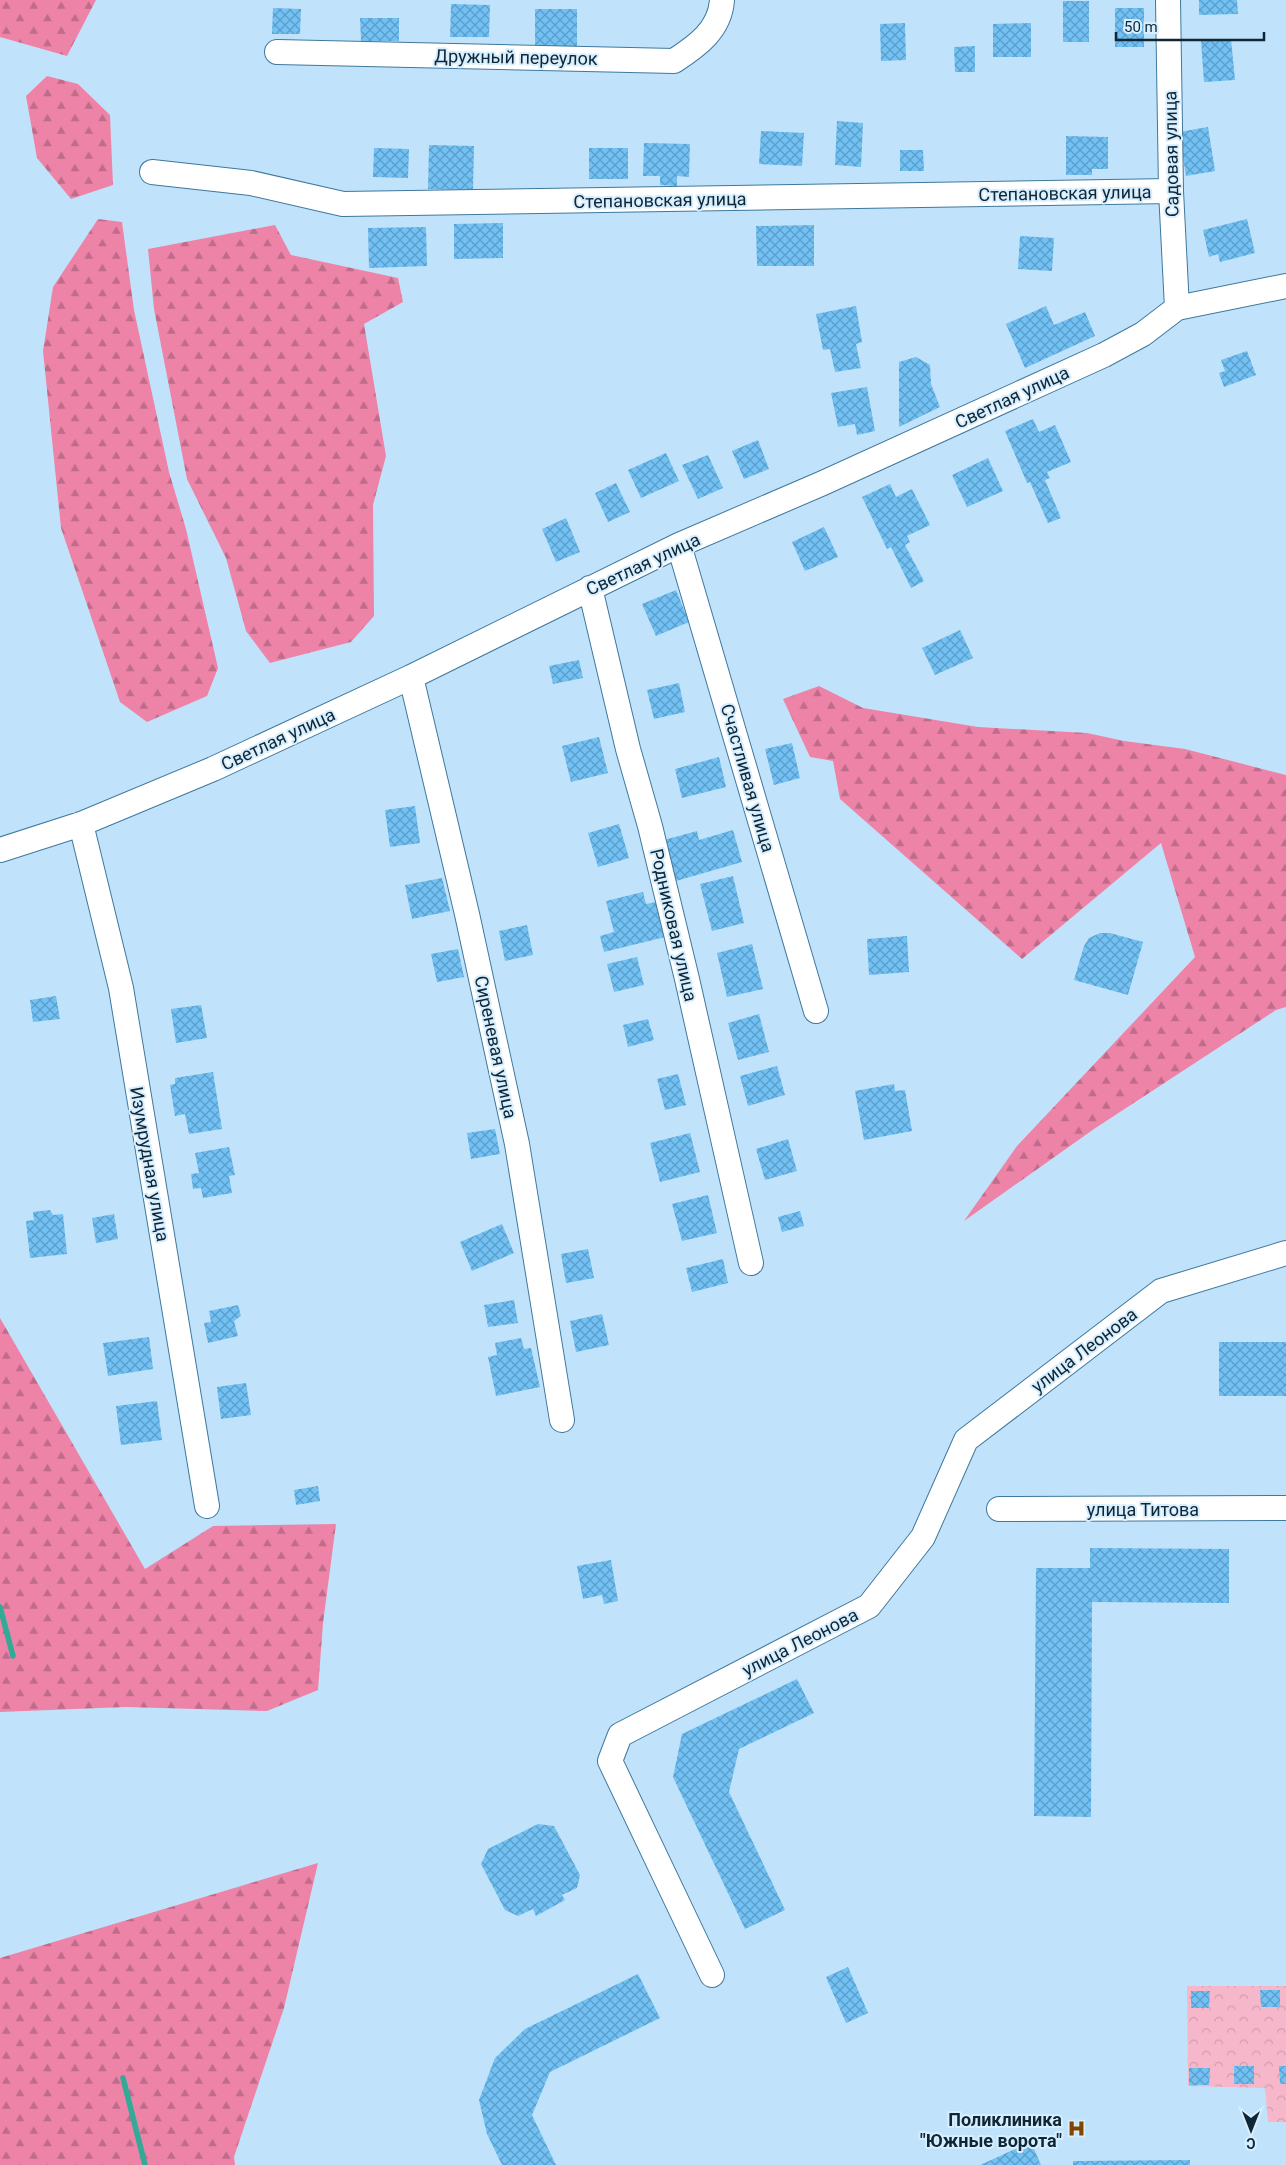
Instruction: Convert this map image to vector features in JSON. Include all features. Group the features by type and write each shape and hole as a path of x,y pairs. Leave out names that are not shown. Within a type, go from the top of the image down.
{"street":[{"name":"Дружный переулок","path":"277,52 674,61 701,44 713,27 721,8 722,0"},
{"name":"Садовая улица","path":"1168,0 1171,191 1177,308"},
{"name":"Степановская улица","path":"152,172 251,183 343,204 1171,191"},
{"name":"Светлая улица","path":"0,850 80,824 213,769 411,677 679,545 823,483 1104,355 1143,334 1177,308 1286,286"},
{"name":"Счастливая улица","path":"679,545 816,1011"},
{"name":"Родниковая улица","path":"590,588 628,749 650,826 687,979 751,1264"},
{"name":"Сиреневая улица","path":"411,677 467,914 517,1144 562,1420"},
{"name":"Изумрудная улица","path":"80,824 120,988 207,1506"},
{"name":"улица Леонова","path":"712,1975 610,1761 620,1735 869,1606 923,1536 966,1440 1161,1291 1286,1253"},
{"name":"улица Титова","path":"999,1509 1286,1508"}],"green space":[{"path":"0,0 96,0 67,56 0,37"},
{"path":"47,76 78,84 110,115 113,185 71,199 37,158 26,96"},
{"path":"98,219 122,222 134,310 169,472 186,529 218,668 207,696 147,722 120,702 61,528 43,351 53,287"},
{"path":"275,225 291,255 398,278 403,302 364,324 386,456 373,505 374,616 351,642 270,663 246,631 226,558 187,479 154,309 148,249"},
{"path":"819,686 863,708 978,727 1087,733 1124,741 1185,749 1286,775 1286,1007 1276,1010 1094,1129 964,1221 1017,1146 1195,957 1161,843 1022,959 840,799 833,761 810,757 783,699"},
{"path":"0,1318 145,1569 213,1526 336,1524 323,1623 318,1690 267,1711 126,1707 0,1712"},
{"path":"318,1863 284,2008 234,2157 235,2165 0,2165 0,1958"},
{"path":"1187,1986 1286,1986 1286,2122 1268,2122 1265,2088 1188,2086"}],"building":[{"path":"1199,0 1237,0 1238,14 1199,15"},
{"path":"1063,1 1089,1 1089,42 1063,42"},
{"path":"451,4 490,5 489,37 450,37"},
{"path":"273,8 301,9 300,34 272,34"},
{"path":"1115,8 1144,8 1144,47 1115,47"},
{"path":"535,9 577,9 577,46 535,46"},
{"path":"360,18 399,18 399,41 361,41"},
{"path":"905,23 906,60 881,61 880,24"},
{"path":"1031,23 1031,57 993,57 993,24"},
{"path":"1231,39 1235,80 1204,82 1201,41"},
{"path":"975,46 975,72 955,72 954,47"},
{"path":"837,121 863,123 861,167 835,165"},
{"path":"1208,127 1215,171 1186,176 1179,132"},
{"path":"761,131 804,133 802,166 759,164"},
{"path":"1066,136 1108,137 1108,169 1092,169 1092,175 1066,175"},
{"path":"644,143 690,144 689,177 677,176 677,186 660,185 660,176 643,176"},
{"path":"429,145 474,146 473,190 428,189"},
{"path":"374,148 409,149 408,178 373,177"},
{"path":"589,148 628,148 628,179 589,179"},
{"path":"900,150 923,150 924,171 900,171"},
{"path":"1247,219 1255,253 1220,262 1218,254 1209,257 1203,230"},
{"path":"503,223 503,258 454,259 454,224"},
{"path":"814,225 814,266 757,266 756,226"},
{"path":"426,227 427,266 369,268 368,228"},
{"path":"1020,236 1054,238 1052,271 1018,269"},
{"path":"856,306 862,342 856,344 861,368 835,372 830,349 823,350 816,314"},
{"path":"1046,306 1054,325 1085,312 1095,336 1025,368 1006,324"},
{"path":"1247,351 1256,375 1224,387 1219,373 1225,371 1221,360"},
{"path":"916,357 930,365 931,384 940,407 899,427 899,362"},
{"path":"867,387 875,431 857,435 855,424 838,427 831,393"},
{"path":"1033,419 1039,432 1055,425 1071,462 1047,472 1050,478 1045,480 1061,518 1048,523 1030,482 1027,483 1005,431"},
{"path":"758,440 769,469 744,479 732,451"},
{"path":"666,453 679,481 641,498 628,470"},
{"path":"708,455 723,488 698,499 682,465"},
{"path":"988,458 1003,491 967,507 952,475"},
{"path":"616,483 630,512 608,522 595,493"},
{"path":"890,484 896,497 912,489 930,525 907,536 910,542 905,545 924,581 911,588 891,547 887,549 862,497"},
{"path":"566,518 580,552 556,562 542,529"},
{"path":"824,527 838,557 805,571 792,542"},
{"path":"676,590 689,622 656,636 642,604"},
{"path":"960,630 973,658 935,675 922,648"},
{"path":"579,660 583,678 553,684 549,666"},
{"path":"679,683 685,712 654,719 647,690"},
{"path":"599,737 608,773 571,782 562,746"},
{"path":"792,743 800,778 774,785 765,749"},
{"path":"719,757 726,787 682,798 675,769"},
{"path":"415,806 420,843 390,847 385,810"},
{"path":"619,824 629,858 598,867 588,833"},
{"path":"733,830 742,862 676,881 664,840 697,831 699,840"},
{"path":"733,876 744,923 712,931 700,884"},
{"path":"442,878 450,911 412,919 405,885"},
{"path":"643,892 646,904 656,902 665,937 604,952 600,936 614,932 606,901"},
{"path":"527,925 533,955 505,961 499,931"},
{"path":"1100,933 1110,933 1143,942 1128,995 1074,980 1084,946 1089,938"},
{"path":"907,936 909,972 869,975 867,939"},
{"path":"752,944 763,989 727,997 717,953"},
{"path":"458,949 464,977 437,982 431,954"},
{"path":"637,957 644,985 614,992 607,964"},
{"path":"56,996 60,1019 33,1022 30,1000"},
{"path":"201,1005 207,1038 176,1043 171,1009"},
{"path":"759,1014 769,1052 738,1060 728,1023"},
{"path":"648,1019 654,1040 628,1047 623,1025"},
{"path":"777,1066 785,1095 748,1106 740,1076"},
{"path":"213,1072 222,1129 189,1134 185,1114 175,1116 170,1085 175,1084 175,1078"},
{"path":"678,1074 686,1105 665,1110 657,1079"},
{"path":"894,1084 895,1091 905,1090 912,1131 864,1140 855,1091"},
{"path":"495,1129 500,1154 471,1159 467,1133"},
{"path":"690,1133 700,1172 660,1182 650,1143"},
{"path":"788,1139 797,1171 765,1180 756,1149"},
{"path":"229,1147 235,1175 229,1176 232,1193 203,1198 201,1188 193,1189 191,1174 199,1173 195,1153"},
{"path":"708,1195 717,1233 682,1241 672,1204"},
{"path":"50,1210 53,1215 63,1214 67,1254 30,1258 26,1221 34,1220 33,1212"},
{"path":"800,1211 804,1226 782,1232 778,1217"},
{"path":"114,1214 118,1239 96,1243 92,1218"},
{"path":"502,1224 514,1253 472,1271 460,1242"},
{"path":"588,1249 594,1278 566,1283 561,1254"},
{"path":"723,1259 728,1283 692,1292 686,1268"},
{"path":"514,1300 518,1323 488,1327 484,1305"},
{"path":"238,1305 241,1316 234,1321 238,1336 208,1343 204,1323 211,1322 209,1311"},
{"path":"602,1314 609,1345 576,1352 570,1321"},
{"path":"149,1337 153,1369 108,1376 103,1343"},
{"path":"521,1338 524,1349 531,1348 540,1387 496,1396 488,1357 497,1355 495,1343"},
{"path":"1219,1342 1286,1342 1286,1396 1219,1396"},
{"path":"246,1383 251,1415 221,1419 217,1387"},
{"path":"157,1401 162,1440 121,1445 116,1406"},
{"path":"318,1486 320,1501 296,1505 294,1490"},
{"path":"1090,1548 1229,1549 1229,1603 1092,1602 1091,1817 1034,1816 1036,1568 1090,1568"},
{"path":"611,1560 618,1601 604,1604 602,1595 583,1599 577,1566"},
{"path":"797,1679 814,1713 739,1749 729,1792 785,1910 745,1929 673,1777 682,1734"},
{"path":"538,1824 554,1826 580,1875 577,1888 562,1895 565,1900 536,1916 533,1909 518,1916 505,1910 481,1864 488,1849"},
{"path":"848,1967 868,2013 846,2023 826,1977"},
{"path":"638,1974 660,2018 550,2072 532,2115 556,2165 502,2165 487,2134 479,2100 495,2058 525,2029"},
{"path":"1260,1990 1280,1990 1280,2007 1261,2007"},
{"path":"1191,1991 1210,1991 1209,2008 1191,2008"},
{"path":"1234,2066 1254,2066 1254,2084 1234,2084"},
{"path":"1279,2066 1286,2066 1286,2084 1280,2084"},
{"path":"1189,2068 1210,2068 1209,2085 1189,2085"},
{"path":"1031,2142 1041,2165 980,2165"},
{"path":"1190,2160 1190,2165 1073,2165 1073,2161"}],"waterway":[{"path":"0,1607 13,1656"},
{"path":"123,2078 145,2165"}],"place":[{"name":"Поликлиника \"Южные ворота\"","path":"1076,2129"}]}
